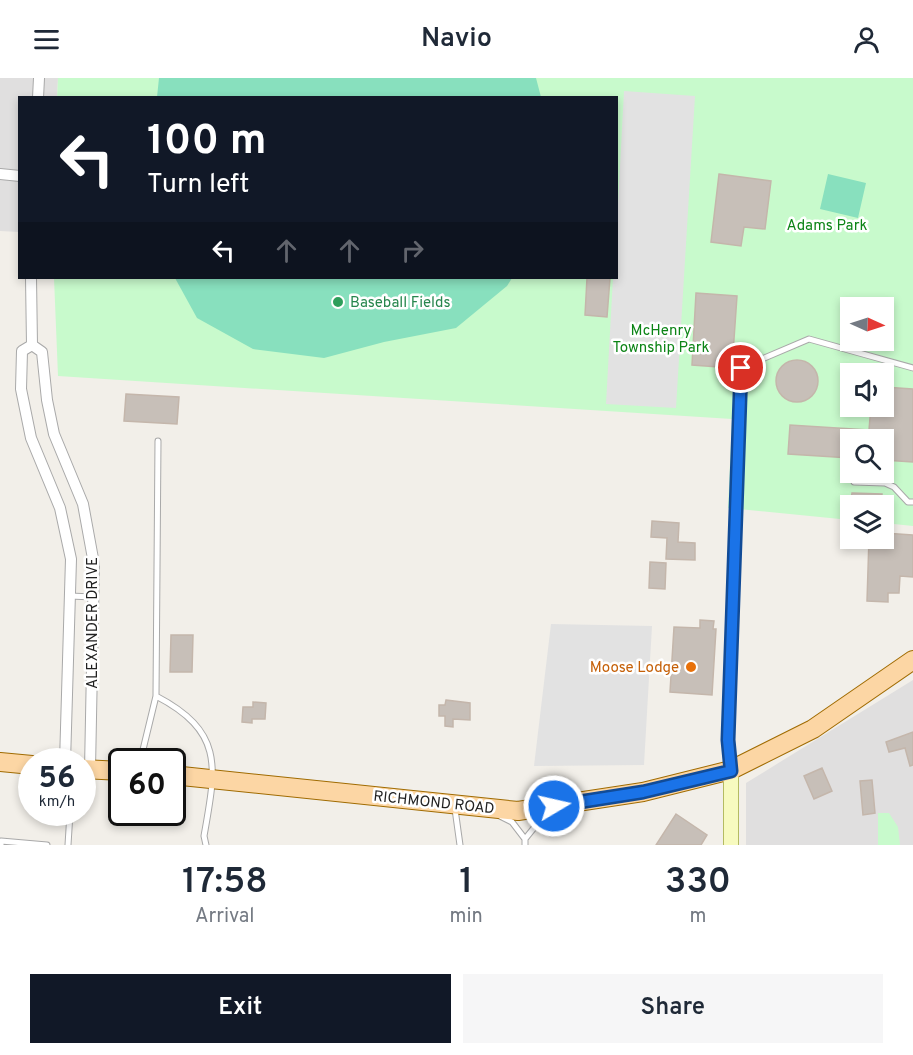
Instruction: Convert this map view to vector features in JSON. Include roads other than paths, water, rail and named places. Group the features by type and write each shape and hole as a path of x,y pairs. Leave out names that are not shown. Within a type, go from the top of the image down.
{"main road":[{"name":"RICHMOND ROAD","path":"186,776 518,811 643,792 731,771 813,729 913,660"},
{"path":"0,762 18,764"}],"street":[{"path":"38,96 39,78"},
{"path":"0,174 18,176"},
{"name":"ALEXANDER DRIVE","path":"31,279 32,345"},
{"name":"ALEXANDER DRIVE","path":"32,345 22,351 21,390 34,446 60,508 71,559 65,748"},
{"name":"ALEXANDER DRIVE","path":"32,345 42,352 47,400 54,434 83,504 89,526 95,597 87,748"},
{"path":"731,771 731,845"}],"lane":[{"path":"731,771 728,740 741,368 809,339 913,368"},
{"path":"143,748 156,696 158,441"},
{"path":"885,483 894,487 908,502 913,502"},
{"path":"70,596 95,597"},
{"path":"156,696 182,710 206,736 214,779 204,836 206,845"},
{"path":"454,804 460,845"},
{"path":"481,807 512,822 525,842 537,821 554,806"},
{"path":"68,845 69,826"},
{"path":"1,845 1,841 47,845"}],"place":[{"name":"Baseball Fields","path":"338,302"},
{"name":"Moose Lodge","path":"691,667"}],"park label":[{"name":"Adams Park","path":"827,225"},
{"name":"McHenry Township Park","path":"661,338"}]}
